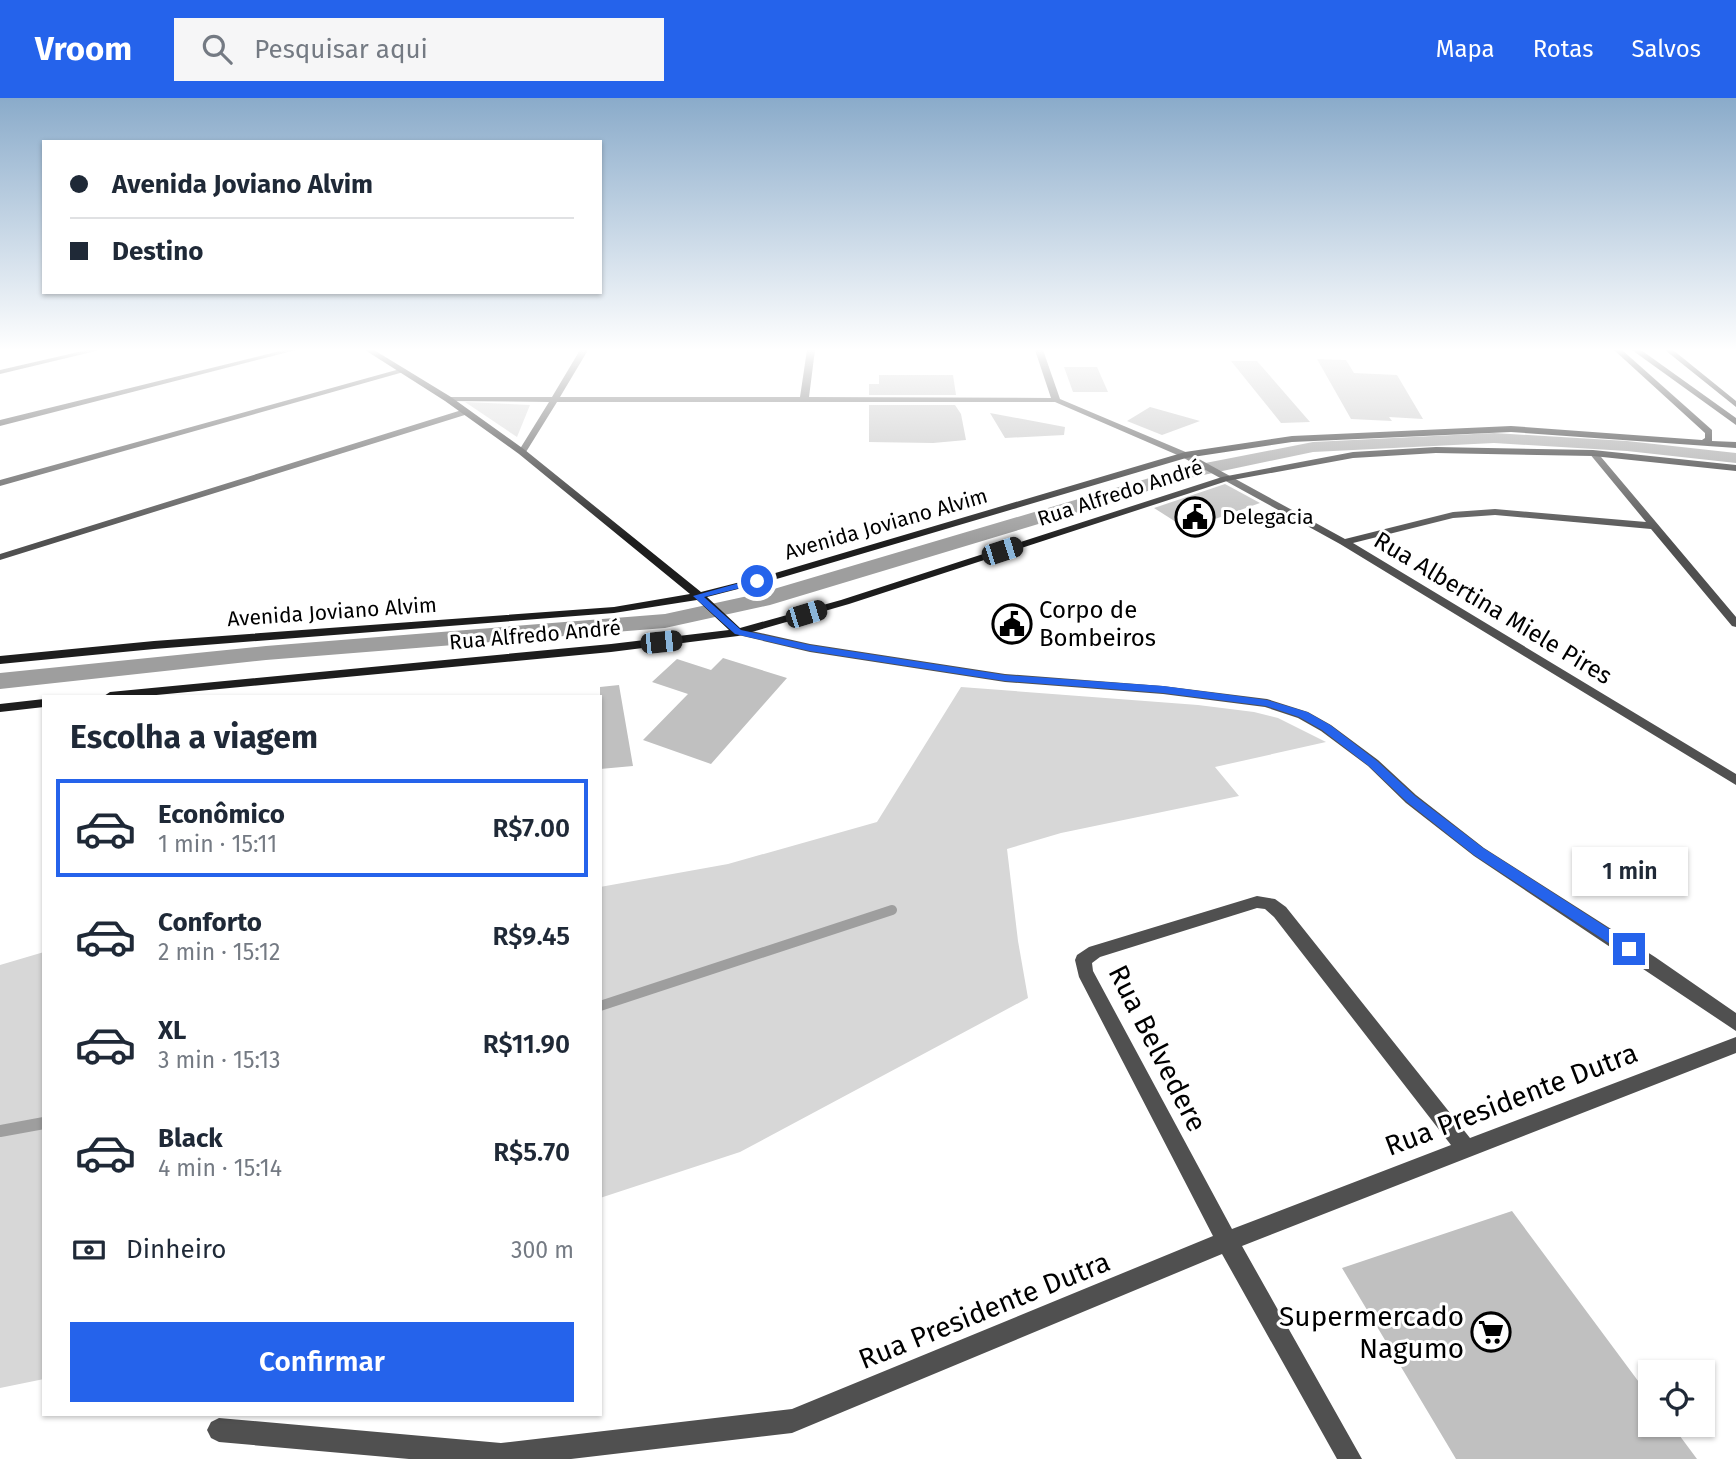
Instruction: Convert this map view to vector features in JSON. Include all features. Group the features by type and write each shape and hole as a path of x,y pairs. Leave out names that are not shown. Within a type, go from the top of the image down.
{"main road":[{"path":"468,414 522,452 709,604 734,628"},
{"path":"1688,414 1709,432 1709,439 1703,443"},
{"name":"Avenida Joviano Alvim","path":"0,660 168,643 614,610 698,596 1185,455 1292,439 1454,430 1561,430 1736,445"},
{"name":"Rua Alfredo André","path":"120,695 611,648 734,628 845,602 1222,477 1353,455 1436,450 1592,453 1736,468"},
{"path":"678,579 716,586 738,586"},
{"path":"650,604 666,595 678,579"},
{"path":"0,708 42,703"}],"street":[{"path":"0,423 38,414"},
{"path":"0,483 250,414"},
{"path":"0,557 461,414"},
{"path":"522,452 546,414"},
{"name":"Rua Albertina Miele Pires","path":"1088,414 1185,455 1344,542 1736,779"},
{"path":"1592,453 1736,624"},
{"path":"1344,542 1453,515 1495,512 1654,526"},
{"path":"734,628 810,648 1005,678 1163,690 1267,703 1303,715 1326,728 1373,764 1411,799 1479,852 1649,962 1736,1023"},
{"name":"Rua Belvedere","path":"1227,1241 1085,972 1083,960 1095,951 1257,902 1269,903 1280,912 1465,1148"},
{"name":"Rua Presidente Dutra","path":"219,1430 501,1455 792,1421 1227,1241 1736,1045"},
{"path":"1227,1241 1350,1459"}],"shaded area":[{"path":"482,414 527,414 517,437"},
{"path":"961,687 1198,705 1254,712 1278,718 1326,742 1215,767 1239,796 1061,833 1007,849 1028,998 740,1152 602,1197 602,887 728,864 877,822"},
{"path":"42,953 42,1379 0,1388 0,965"}],"building":[{"path":"869,414 961,414 966,440 933,443 869,442"},
{"path":"990,414 1065,427 1064,435 1005,438"},
{"path":"1139,414 1173,414 1200,421 1162,435 1127,421"},
{"path":"1273,414 1303,414 1310,422 1281,423"},
{"path":"1348,414 1420,414 1423,419 1389,417 1392,421 1351,419"},
{"name":"Delegacia","path":"1225,484 1260,503 1187,529 1154,508"},
{"path":"723,658 787,678 711,764 643,740 688,694 652,682 677,659 711,670"},
{"path":"619,685 633,766 602,769 600,687"},
{"name":"Supermercado Nagumo","path":"1512,1211 1638,1381 1638,1437 1681,1437 1697,1459 1456,1459 1342,1268"}],"waterway":[{"path":"0,681 266,653 665,621 762,600 1190,472 1313,447 1494,438 1627,446 1736,458"},
{"path":"602,1005 892,910"},
{"path":"0,1131 42,1123"}],"place":[{"name":"Delegacia","path":"1195,517"},
{"name":"Corpo de Bombeiros","path":"1012,624"},
{"name":"Supermercado Nagumo","path":"1491,1332"}],"route":[{"path":"757,581 698,596 738,632 810,648 1005,678 1163,690 1267,703 1303,715 1326,728 1373,764 1411,799 1479,852 1629,949"}]}
